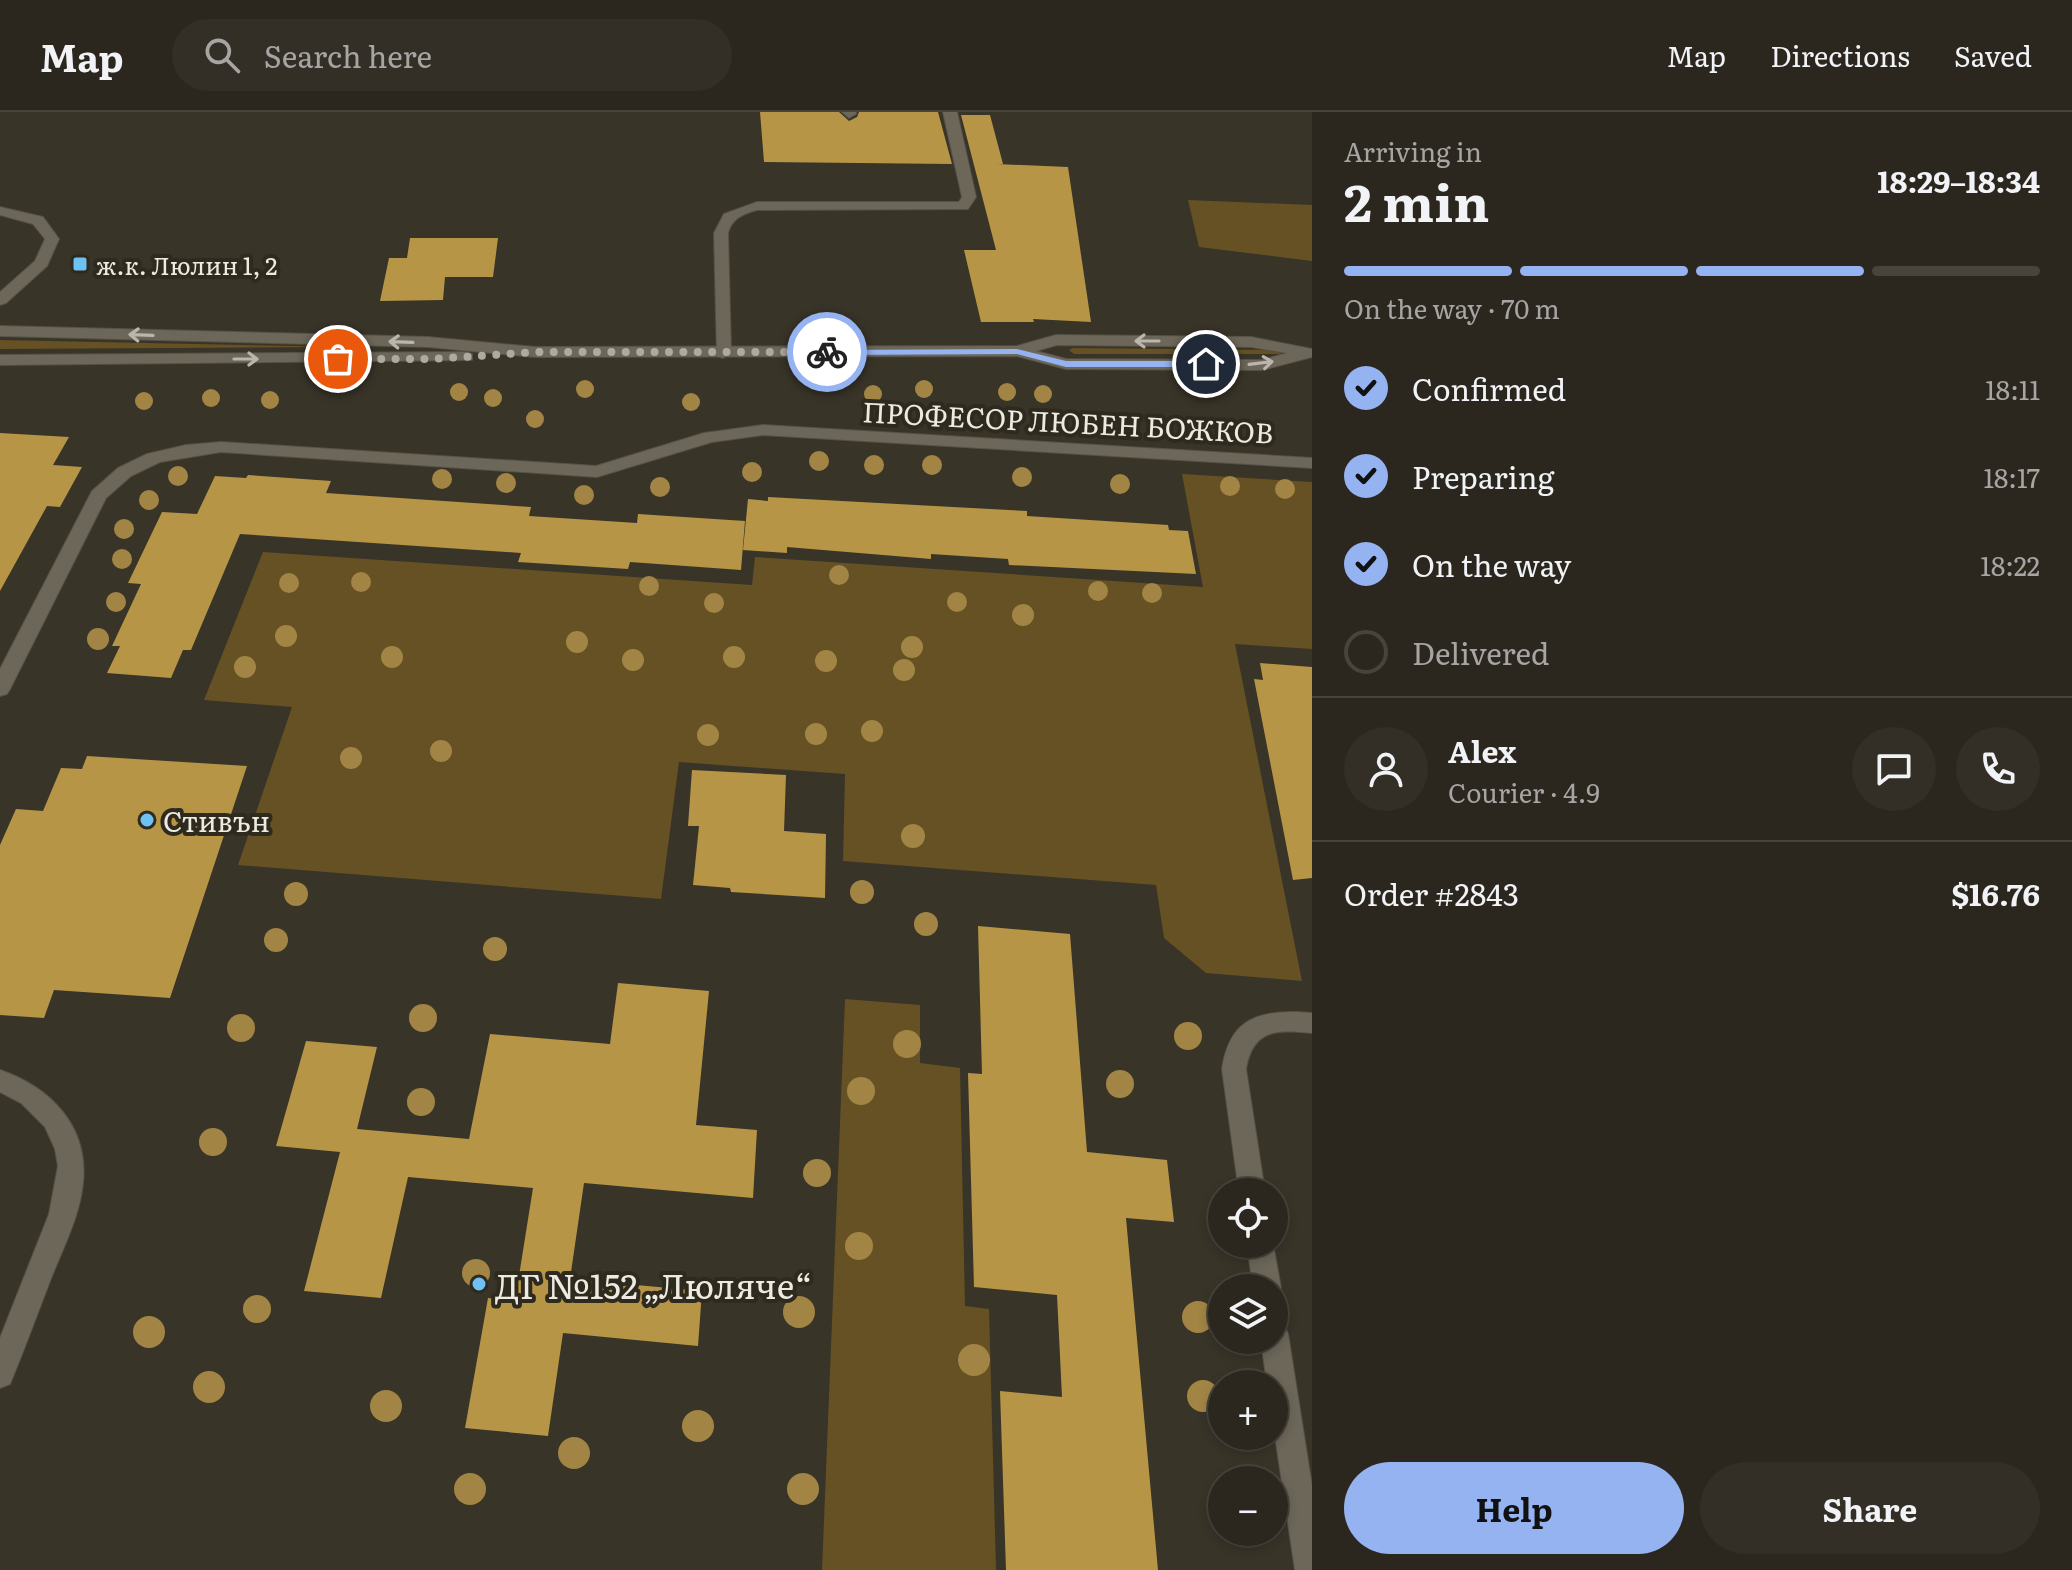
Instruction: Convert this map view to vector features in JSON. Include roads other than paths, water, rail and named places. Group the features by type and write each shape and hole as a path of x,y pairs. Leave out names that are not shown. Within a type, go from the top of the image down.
{"street":[{"path":"723,353 721,233 722,224 729,216 741,210 774,206 963,206 969,197 950,112"},
{"path":"0,211 31,216 42,222 52,239 42,263 0,300"},
{"path":"0,331 428,342 535,352"},
{"path":"0,360 433,359 535,352 1017,351 1066,364 1262,365 1311,356"},
{"name":"ПРОФЕСОР ЛЮБЕН БОЖКОВ","path":"0,689 98,495 114,476 150,458 183,449 221,447 597,472 710,437 763,430 1312,463"},
{"path":"1250,1178 1234,1069 1235,1052 1242,1038 1255,1028 1272,1022 1312,1023"},
{"path":"0,1081 15,1085 47,1107 66,1140 71,1181 59,1226 0,1374"},
{"path":"1277,1354 1310,1570"}],"place":[{"name":"ж.к. Люлин 1, 2","path":"80,264"},
{"name":"Стивън","path":"147,820"},
{"name":"ДГ №152 „Люляче“","path":"479,1284"}]}
